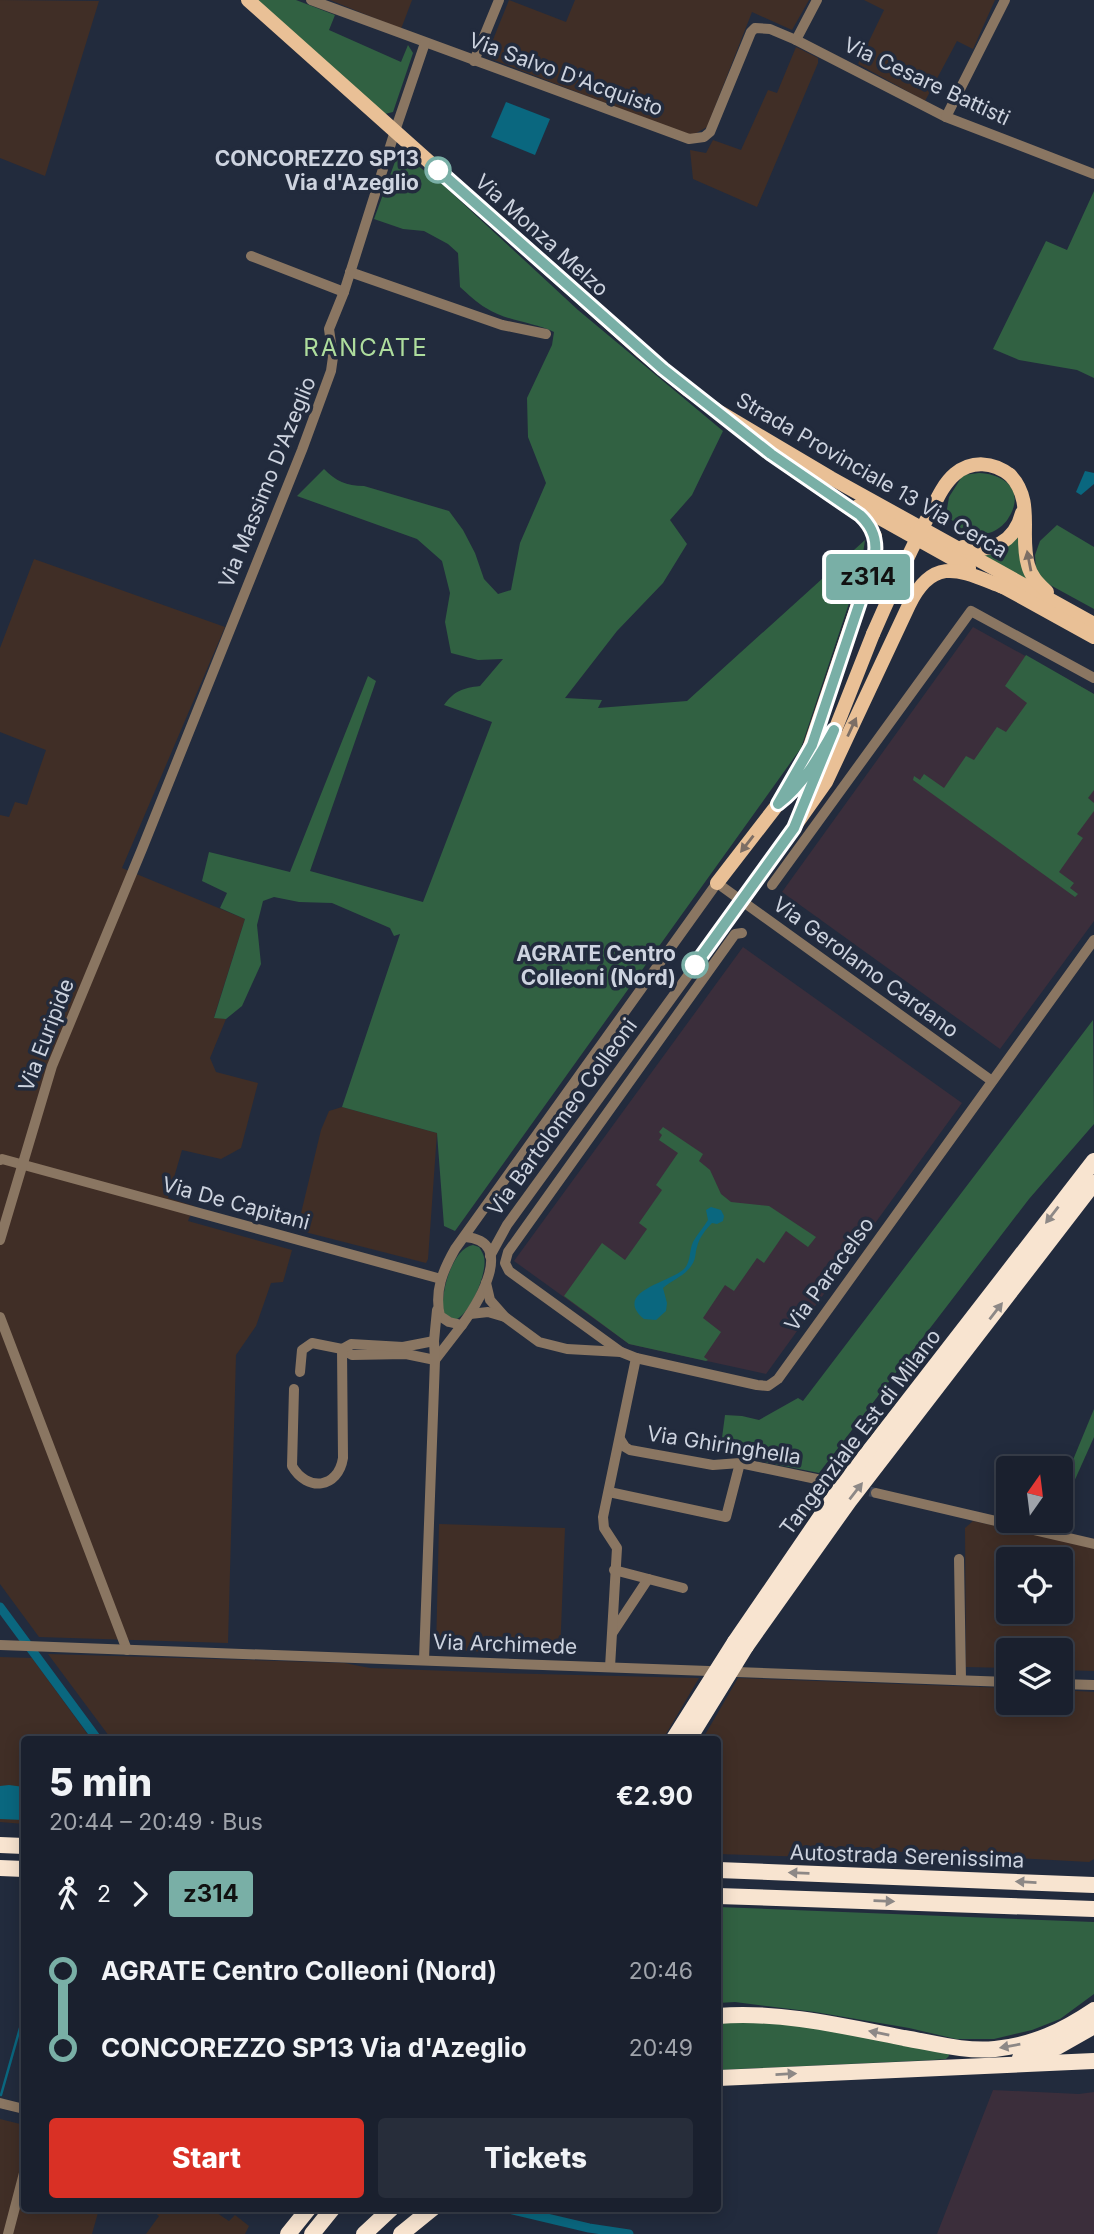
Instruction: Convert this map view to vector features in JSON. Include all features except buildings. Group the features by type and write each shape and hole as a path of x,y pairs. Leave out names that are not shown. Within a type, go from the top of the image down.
{"highway":[{"name":"Tangenziale Est di Milano","path":"690,1736 741,1644 837,1493 1094,1161"},
{"name":"Tangenziale Est di Milano","path":"676,1736 741,1644 849,1501 1094,1183"},
{"path":"0,1845 21,1846"},
{"path":"0,1868 21,1869"},
{"name":"Autostrada Serenissima","path":"721,1870 1094,1885"},
{"path":"721,1896 1094,1909"},
{"path":"721,2015 760,2015 809,2020 953,2047 982,2049 1002,2048 1046,2038 1076,2023 1094,2010"},
{"path":"980,2066 1039,2053 1094,2026"},
{"path":"721,2078 1094,2062"},
{"path":"288,2234 306,2212"},
{"path":"312,2234 330,2212"},
{"path":"364,2234 388,2212"},
{"path":"401,2234 428,2212"}],"main road":[{"name":"Via Monza Melzo","path":"248,0 641,351 718,411"},
{"name":"Strada Provinciale 13 Via Cerca","path":"718,411 788,466 1094,637"},
{"name":"Strada Provinciale 13 Via Cerca","path":"718,411 812,467 1094,624"},
{"path":"794,828 904,562 951,477 967,467 983,464 995,466 1010,475 1020,488 1024,501 1028,566 1038,583 1064,607"},
{"path":"717,883 778,804 812,745 876,549 875,536 864,519 788,466"},
{"path":"940,539 973,549 985,549 1001,544 1008,540 1018,526 1024,501"},
{"path":"742,901 832,772 909,605 922,585 936,573 955,570 1003,587"},
{"path":"778,804 803,780 834,730"}],"street":[{"name":"Via Salvo D'Acquisto","path":"311,0 689,139 705,137 710,132 749,37"},
{"path":"474,61 499,0"},
{"path":"796,40 817,0"},
{"path":"946,117 1005,0"},
{"name":"Via Cesare Battisti","path":"749,37 755,28 761,27 796,40 946,117 1094,174"},
{"name":"Via Massimo D'Azeglio","path":"142,849 331,371 333,357 329,329 344,292 394,131 425,43"},
{"path":"251,256 344,292"},
{"path":"350,272 502,325 546,334"},
{"path":"772,884 971,611 1094,678"},
{"name":"Via Euripide","path":"0,1240 52,1066 142,849"},
{"name":"Via Gerolamo Cardano","path":"717,883 992,1081"},
{"name":"Via Bartolomeo Colleoni","path":"437,1304 441,1279 455,1249 717,883"},
{"name":"Via Bartolomeo Colleoni","path":"435,1360 481,1296 490,1256 507,1224 742,901"},
{"name":"Via Bartolomeo Colleoni","path":"505,1263 508,1252 735,934 742,933"},
{"name":"Via Paracelso","path":"505,1263 509,1271 621,1352 636,1358 768,1386 778,1379 1094,940"},
{"name":"Via De Capitani","path":"1,1157 441,1279"},
{"name":"Via Bartolomeo Colleoni","path":"464,1237 474,1237 484,1242 490,1256"},
{"path":"486,1282 490,1300 505,1317 540,1342 555,1347 621,1352"},
{"path":"437,1304 440,1316 449,1322 462,1325"},
{"path":"424,1660 437,1304"},
{"path":"470,1314 488,1312 505,1317"},
{"path":"0,1317 127,1650"},
{"path":"342,1349 351,1344 403,1348 434,1341"},
{"path":"300,1372 302,1350 312,1342 342,1349 352,1355 406,1354 435,1360"},
{"path":"294,1389 292,1466 297,1474 312,1483 328,1482 335,1478 341,1469 342,1349"},
{"path":"610,1667 617,1548 604,1528 603,1517 636,1358"},
{"name":"Via Ghiringhella","path":"620,1439 630,1450 713,1465 740,1463 826,1481"},
{"path":"609,1492 726,1517 740,1463"},
{"path":"876,1493 1094,1544"},
{"path":"959,1559 961,1680"},
{"path":"614,1570 683,1588"},
{"path":"612,1633 648,1579"},
{"name":"Via Archimede","path":"0,1645 996,1681"},
{"path":"1073,1684 1094,1685"},
{"path":"0,2103 21,2108"},
{"path":"8,2234 21,2184"}],"shaded area":[{"path":"0,0 99,1 45,176 0,158"},
{"path":"330,0 412,0 401,29"},
{"path":"509,0 566,22 575,0 809,0 792,30 752,12 707,127 691,136 486,57"},
{"path":"864,0 995,0 973,49 957,41 925,101 858,64 884,10"},
{"path":"796,47 818,58 818,63 757,207 693,179 690,150 706,153 713,140 741,150 768,90 777,93"},
{"path":"34,559 225,627 122,868 245,919 214,1017 226,1019 210,1058 216,1072 258,1083 241,1148 221,1159 182,1150 168,1198 194,1206 188,1221 292,1250 283,1282 271,1283 256,1326 236,1355 228,1643 39,1637 0,1584 0,815 9,817 15,802 27,805 46,750 0,732 0,648"},
{"path":"973,627 1094,694 1094,921 1000,1049 782,892"},
{"path":"743,947 962,1103 766,1374 629,1344 514,1261"},
{"path":"342,1107 437,1133 426,1263 297,1230 321,1130 329,1111"},
{"path":"973,1521 996,1526 996,1533 1029,1533 1094,1547 1094,1671 1073,1670 1073,1638 996,1638 996,1668 966,1667 965,1528"},
{"path":"439,1524 565,1528 560,1654 436,1650"},
{"path":"48,1654 344,1663 370,1668 503,1673 699,1678 665,1736 109,1736"},
{"path":"0,1657 32,1658 89,1736 21,1736 21,1824 0,1822"},
{"path":"738,1678 996,1688 996,1715 1073,1715 1073,1691 1094,1692 1094,1859 1089,1862 814,1847 813,1857 721,1854 721,1736 704,1736"},
{"path":"993,2090 1079,2094 1094,2092 1094,2234 937,2234"},
{"path":"0,2119 21,2124 21,2212 98,2212 92,2234 0,2234"},
{"path":"154,2212 216,2212 229,2221 235,2215 249,2226 245,2234 146,2234 159,2216"}],"green space":[{"path":"255,0 296,0 335,15 329,30 401,62 408,45 413,53 393,112 385,114"},
{"path":"405,156 442,184 578,310 723,431 692,495 670,520 687,544 663,583 617,631 565,698 602,700 598,708 687,701 865,540 861,567 801,748 455,1231 444,1226 437,1133 342,1107 400,934 394,936 390,928 332,903 299,902 274,897 263,901 257,925 261,964 242,1006 226,1019 214,1018 245,919 220,908 227,893 202,881 209,852 290,872 368,676 376,681 310,871 423,902 492,722 444,705 459,691 480,686 503,659 478,660 451,653 445,622 450,593 442,561 417,539 297,496 324,469 337,480 347,484 364,486 449,511 475,553 484,579 498,594 511,590 520,543 546,483 528,437 527,398 552,345 554,332 502,316 476,301 460,287 458,253 448,244 424,231 403,229 374,219 396,159"},
{"path":"1094,191 1094,378 1077,370 1019,360 993,349 1046,241 1067,250"},
{"path":"979,473 1004,481 1010,486 1015,499 1006,521 997,529 990,533 969,535 946,515 949,497 963,475"},
{"path":"1057,525 1094,547 1094,609 1041,580 1036,571 1035,555 1040,541"},
{"path":"1019,529 1032,584 977,551"},
{"path":"1026,655 1094,694 1094,790 1088,798 1094,803 1094,811 1077,834 1083,838 1059,872 1074,883 1070,888 1078,894 1075,897 913,780 914,776 920,780 924,774 944,788 966,756 974,760 997,727 1006,732 1027,703 1005,686"},
{"path":"1093,1020 1094,1124 1029,1199 819,1473 720,1453 725,1415 759,1420 798,1398 803,1401"},
{"path":"663,1127 703,1154 699,1161 710,1170 721,1194 731,1202 769,1206 816,1237 808,1247 786,1231 764,1263 757,1258 734,1291 725,1285 703,1318 721,1332 704,1357 708,1360 706,1361 629,1344 564,1296 602,1243 625,1260 647,1229 639,1223 662,1190 656,1185 678,1153 659,1140 662,1135 659,1132"},
{"path":"473,1245 479,1247 485,1264 472,1302 455,1320 444,1314 445,1285 453,1263 466,1248"},
{"path":"1094,1409 1094,1437 1073,1484 1073,1460"},
{"path":"721,1907 1094,1922 1094,1994 1060,2019 1032,2030 994,2039 956,2039 815,2012 735,2002 721,2003"},
{"path":"721,2019 778,2021 948,2053 946,2059 721,2070"}],"water":[{"path":"506,102 550,119 535,155 491,137"},
{"path":"1085,471 1094,473 1094,484 1081,495 1076,492"},
{"path":"711,1207 721,1210 723,1221 710,1225 699,1240 695,1259 690,1267 663,1288 666,1311 656,1320 644,1319 636,1309 635,1301 639,1294 685,1268 693,1242 708,1220 706,1210"},
{"path":"0,1786 21,1787 21,1820 0,1819"}],"waterway":[{"path":"0,1607 95,1736"},
{"path":"1,2095 21,2025"},
{"path":"521,2212 589,2228 629,2234"}],"tunnel":[{"path":"826,1481 876,1493"}],"bus line":[{"name":"z314","path":"438,170 641,351 771,454 860,515 875,536 874,560 812,745 778,804 803,780 834,730 822,762 794,828 695,965"}],"place":[{"name":"CONCOREZZO SP13 Via d'Azeglio","path":"438,170"},
{"name":"AGRATE Centro Colleoni (Nord)","path":"695,965"}],"district":[{"name":"RANCATE","path":"366,347"}]}
